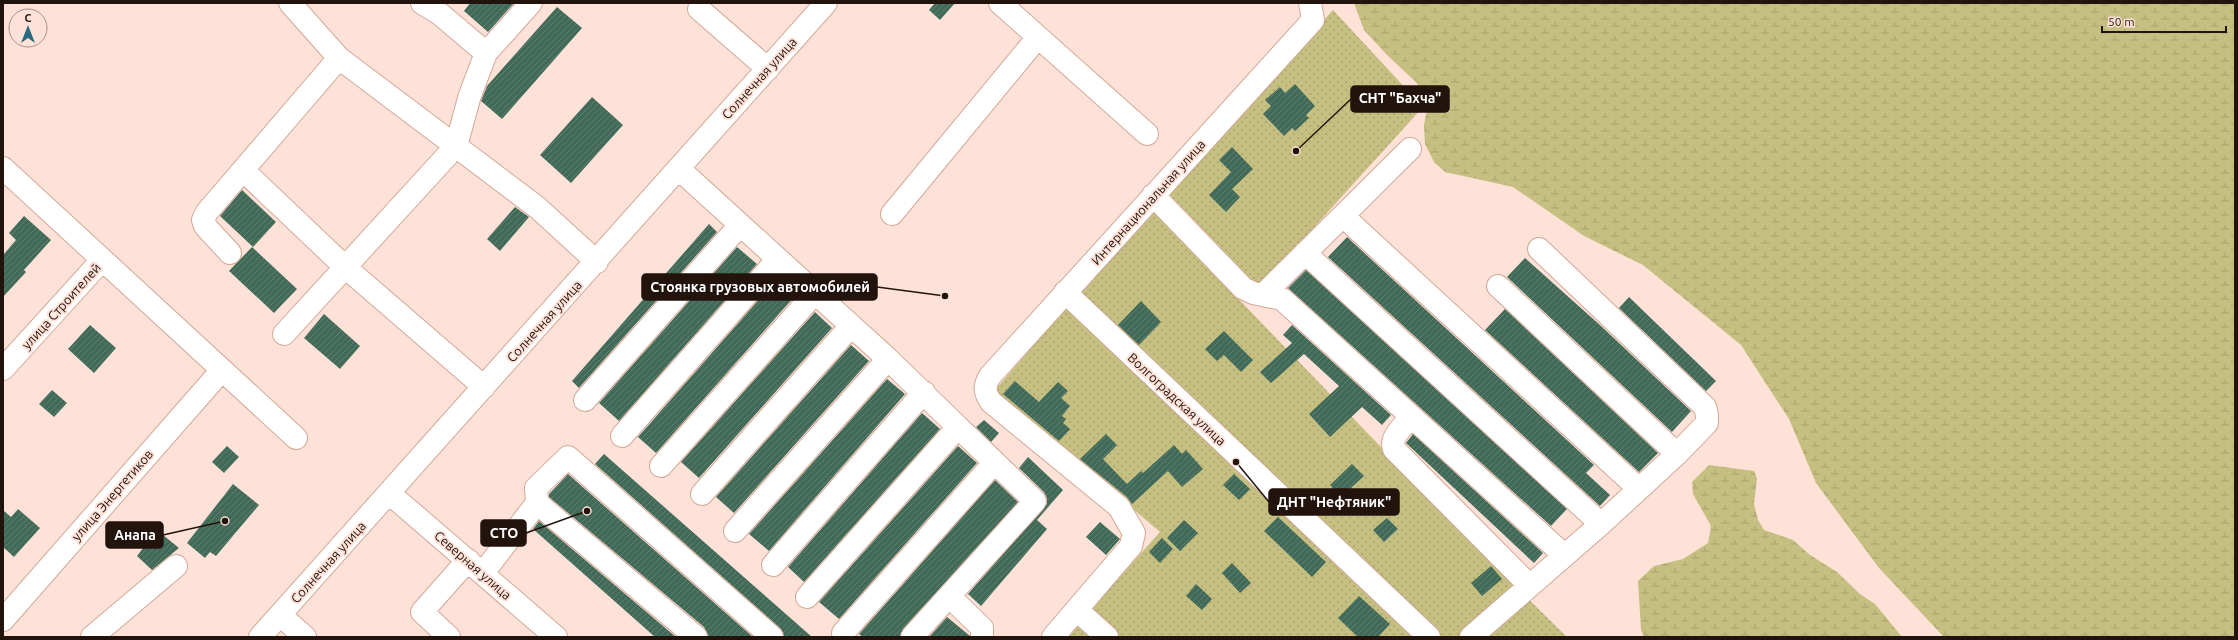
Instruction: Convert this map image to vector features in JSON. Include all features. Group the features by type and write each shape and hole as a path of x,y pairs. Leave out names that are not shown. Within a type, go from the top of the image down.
{"street":[{"path":"290,3 339,58 538,208 597,262"},
{"path":"422,3 445,8 486,53"},
{"path":"284,334 456,146 470,95 486,53 532,3"},
{"name":"Солнечная улица","path":"260,637 597,262 826,3"},
{"path":"1000,3 1147,134"},
{"path":"699,9 768,69"},
{"name":"Интернациональная улица","path":"1076,610 1132,546 1134,533 1119,507 991,402 985,393 985,385 990,376 1153,195 1311,12"},
{"path":"892,214 1038,37"},
{"path":"230,253 205,226 202,220 339,58"},
{"path":"1263,295 1410,149"},
{"path":"3,168 296,438"},
{"path":"679,169 924,392 994,463 1035,501 912,637"},
{"path":"243,170 345,267 484,387"},
{"path":"1153,195 1244,288 1263,295 1282,299 1564,555"},
{"path":"1343,216 1639,489"},
{"path":"585,400 740,225"},
{"path":"1471,637 1639,489 1677,454 1707,423 1708,415 1705,407 1538,249"},
{"path":"1305,253 1600,524"},
{"path":"622,436 778,259"},
{"name":"улица Строителей","path":"3,369 102,260"},
{"path":"1498,286 1677,454"},
{"name":"Волгоградская улица","path":"1065,292 1429,637"},
{"path":"661,466 815,293"},
{"path":"702,494 851,326"},
{"path":"735,531 888,359"},
{"name":"улица Энергетиков","path":"3,620 222,370"},
{"path":"773,565 924,392"},
{"path":"1412,417 1394,439 1392,444 1394,449 1529,585"},
{"path":"807,597 958,427"},
{"path":"696,637 537,503 536,488 568,457 772,637"},
{"path":"843,633 994,463"},
{"name":"Северная улица","path":"389,493 554,636"},
{"path":"449,637 422,612 475,567 537,503"},
{"path":"92,637 176,566"},
{"path":"949,596 982,628 982,637"},
{"path":"1053,637 1076,610 1107,637"},
{"path":"280,615 305,637"}],"green space":[{"path":"1354,3 2235,3 2235,637 1944,637 1879,568 1816,483 1789,419 1741,345 1643,265 1584,236 1513,187 1445,172 1434,162 1425,144 1424,125 1427,109 1417,83 1387,55 1364,30"},
{"path":"1333,10 1423,107 1259,288 1169,194"},
{"path":"1152,209 1507,578 1567,637 1069,637 1096,603 1160,532 994,391"},
{"path":"1709,465 1754,471 1757,478 1754,504 1758,520 1764,530 1793,540 1810,555 1837,572 1860,594 1875,604 1902,637 1644,637 1641,630 1638,581 1654,566 1683,559 1708,543 1711,526 1693,494 1692,482"}],"building":[{"path":"470,3 514,3 488,32 464,11"},
{"path":"935,3 955,3 940,20 929,10"},
{"path":"557,7 582,28 502,119 481,101 487,86"},
{"path":"1295,84 1315,106 1306,115 1309,118 1295,131 1292,128 1284,136 1263,114 1271,106 1265,100 1280,87 1285,93"},
{"path":"592,97 623,125 571,183 540,155"},
{"path":"1232,147 1253,169 1232,189 1240,197 1226,212 1209,195 1231,172 1219,160"},
{"path":"242,190 276,222 253,247 220,216"},
{"path":"515,207 529,217 500,251 487,239"},
{"path":"24,216 51,240 24,270 26,272 3,297 3,255 16,240 9,233"},
{"path":"709,224 717,232 579,388 572,381"},
{"path":"1347,237 1594,465 1586,473 1610,495 1600,506 1328,257"},
{"path":"252,247 297,289 274,313 229,271"},
{"path":"737,247 757,264 619,421 599,403"},
{"path":"1525,258 1601,326 1691,411 1672,432 1507,277"},
{"path":"1306,270 1567,509 1551,526 1288,288"},
{"path":"776,280 795,296 656,453 638,437"},
{"path":"1629,297 1716,381 1706,391 1619,308"},
{"path":"1141,301 1161,322 1139,345 1118,325"},
{"path":"1505,309 1658,453 1639,472 1485,330"},
{"path":"815,312 832,328 699,478 681,462"},
{"path":"324,314 360,346 340,369 304,338"},
{"path":"90,325 116,348 94,373 68,349"},
{"path":"1292,325 1391,415 1382,425 1362,407 1330,437 1309,414 1339,386 1304,354 1271,383 1260,372 1292,343 1283,335"},
{"path":"1224,331 1253,360 1241,372 1224,355 1217,361 1205,349"},
{"path":"851,345 869,361 734,513 716,497"},
{"path":"887,379 905,394 769,551 749,534"},
{"path":"1015,381 1039,402 1058,382 1068,391 1061,398 1070,406 1062,416 1066,419 1063,423 1070,429 1059,441 1003,394"},
{"path":"52,390 67,403 54,417 39,404"},
{"path":"922,413 940,429 804,582 788,567"},
{"path":"984,420 999,433 991,442 976,427"},
{"path":"1106,434 1117,445 1103,459 1127,484 1141,471 1143,473 1174,445 1182,454 1186,450 1203,469 1182,487 1168,471 1132,504 1127,497 1080,459"},
{"path":"1413,434 1543,553 1534,563 1406,443"},
{"path":"227,446 239,457 224,473 212,462"},
{"path":"958,446 977,463 839,619 819,602"},
{"path":"604,454 812,637 784,637 780,628 595,464"},
{"path":"1028,457 1063,490 1037,520 1047,529 981,606 968,594 1047,504 1047,498 1044,492 1019,468"},
{"path":"1352,464 1364,476 1341,497 1330,485"},
{"path":"568,474 753,637 709,637 704,627 549,497 549,494"},
{"path":"1234,474 1250,489 1239,500 1223,485"},
{"path":"995,480 1018,502 903,629 900,637 863,637 859,634"},
{"path":"233,484 259,505 216,556 210,552 205,558 187,543"},
{"path":"18,509 40,528 14,557 3,547 3,510 11,517"},
{"path":"1278,517 1326,562 1312,577 1264,531"},
{"path":"1387,518 1398,529 1384,542 1373,530"},
{"path":"1184,520 1198,533 1180,551 1167,538"},
{"path":"539,521 676,637 655,637 533,529"},
{"path":"1100,522 1120,539 1106,555 1086,537"},
{"path":"157,530 179,548 152,570 137,556"},
{"path":"1162,538 1173,549 1160,563 1149,552"},
{"path":"1232,563 1251,583 1240,593 1222,573"},
{"path":"1491,566 1502,579 1482,596 1471,583"},
{"path":"1196,584 1212,599 1202,610 1186,596"},
{"path":"1359,596 1390,624 1378,637 1358,637 1338,618"},
{"path":"947,617 970,636 970,637 929,637"}],"place":[{"name":"СНТ \"Бахча\"","path":"1296,151"},
{"name":"Стоянка грузовых автомобилей","path":"945,296"},
{"name":"ДНТ \"Нефтяник\"","path":"1236,462"},
{"name":"СТО","path":"587,511"},
{"name":"Анапа","path":"225,521"}]}
